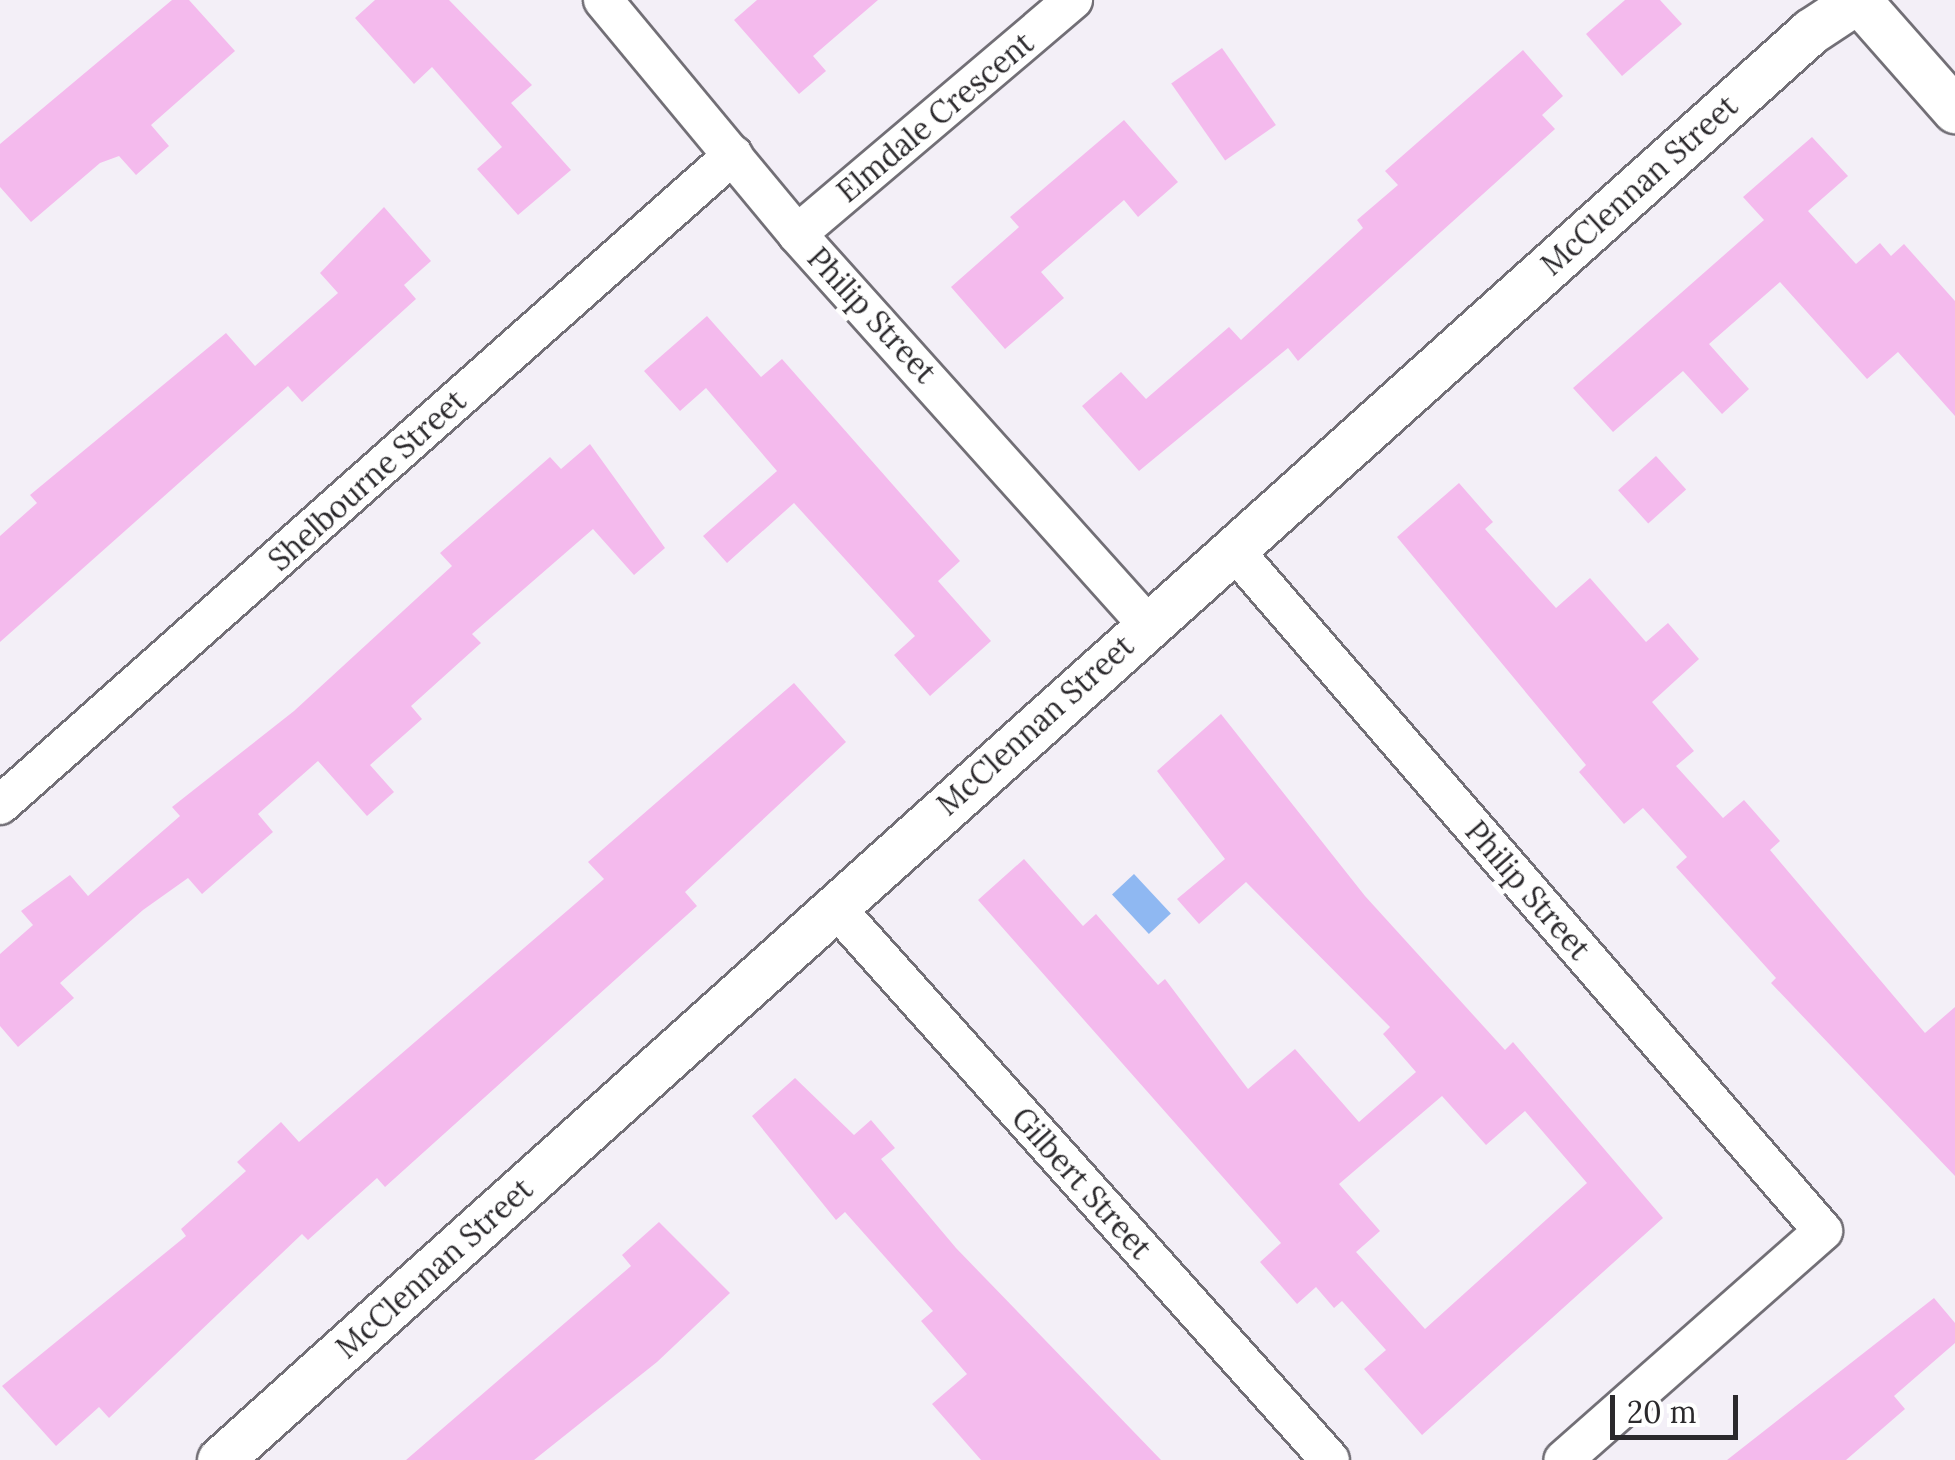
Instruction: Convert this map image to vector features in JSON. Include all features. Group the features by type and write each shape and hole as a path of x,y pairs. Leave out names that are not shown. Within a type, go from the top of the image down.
{"street":[{"name":"Philip Street","path":"604,0 797,234 1147,624"},
{"name":"Elmdale Crescent","path":"797,234 1073,0"},
{"path":"1858,0 1955,110"},
{"name":"McClennan Street","path":"220,1460 1811,31 1858,0"},
{"name":"Shelbourne Street","path":"0,805 734,155"},
{"name":"Philip Street","path":"1232,548 1824,1231 1563,1460"},
{"name":"Gilbert Street","path":"834,907 1330,1460"}],"water":[{"path":"1134,874 1171,913 1149,934 1112,894"}],"building":[{"path":"172,0 189,0 235,51 151,125 169,146 136,175 119,156 100,163 31,222 0,187 0,144"},
{"path":"375,0 449,0 532,85 511,103 571,170 518,215 477,169 502,147 432,67 414,84 355,18"},
{"path":"757,0 878,0 813,56 826,71 799,94 734,20"},
{"path":"1625,0 1660,0 1682,24 1622,76 1586,34"},
{"path":"1222,48 1276,125 1225,161 1171,84"},
{"path":"1523,50 1563,96 1542,115 1555,129 1298,361 1288,348 1139,471 1082,406 1121,372 1146,399 1229,327 1241,340 1363,228 1357,220 1398,185 1385,171"},
{"path":"1124,120 1178,182 1138,217 1124,200 1041,272 1064,298 1005,349 951,287 1019,227 1010,217"},
{"path":"1812,137 1848,176 1808,211 1856,264 1880,243 1891,256 1904,244 1955,301 1955,416 1898,352 1867,379 1780,282 1709,344 1749,389 1722,414 1683,371 1613,432 1573,388 1764,220 1743,197"},
{"path":"384,207 431,261 404,285 416,299 302,402 288,386 0,642 0,536 37,503 30,495 226,333 255,366 338,293 320,273"},
{"path":"707,316 761,377 782,359 960,561 938,581 991,641 930,696 894,655 915,636 794,503 727,563 703,536 777,471 706,388 680,411 644,371"},
{"path":"590,444 665,548 634,575 593,529 472,634 481,643 411,706 422,719 370,765 394,792 367,816 318,761 258,814 273,832 202,894 188,878 143,910 60,983 74,998 18,1047 0,1026 0,954 33,925 21,911 70,875 88,896 180,816 172,807 294,711 452,566 440,553 550,457 561,469"},
{"path":"1656,456 1686,489 1648,524 1618,490"},
{"path":"1459,483 1493,522 1485,529 1556,608 1590,578 1646,642 1668,623 1699,659 1652,702 1694,751 1676,766 1723,818 1744,800 1780,841 1770,850 1925,1033 1955,1007 1955,1176 1771,983 1776,978 1676,867 1687,857 1643,808 1624,824 1579,772 1586,765 1397,537"},
{"path":"794,683 846,742 685,892 697,906 385,1187 377,1178 308,1240 302,1234 109,1418 99,1407 56,1446 2,1386 186,1236 181,1229 246,1171 237,1162 281,1122 299,1142 604,879 588,862"},
{"path":"1221,714 1365,896 1505,1050 1513,1042 1663,1218 1422,1435 1364,1369 1386,1350 1342,1301 1334,1308 1316,1287 1297,1304 1260,1262 1281,1243 978,900 1024,859 1083,926 1096,914 1158,985 1165,979 1248,1089 1295,1049 1359,1122 1416,1072 1383,1034 1390,1027 1246,882 1199,924 1177,899 1225,859 1157,771","holes":["1442,1096 1486,1145 1525,1111 1587,1183 1425,1329 1356,1252 1380,1231 1339,1184"]},
{"path":"795,1078 854,1135 871,1120 895,1148 881,1159 956,1248 1161,1460 981,1460 932,1404 967,1374 921,1321 933,1311 845,1212 836,1220 752,1116"},
{"path":"659,1222 730,1293 657,1362 534,1460 406,1460 631,1266 622,1255"},
{"path":"1934,1298 1955,1323 1955,1343 1894,1396 1905,1409 1846,1460 1727,1460"}]}
